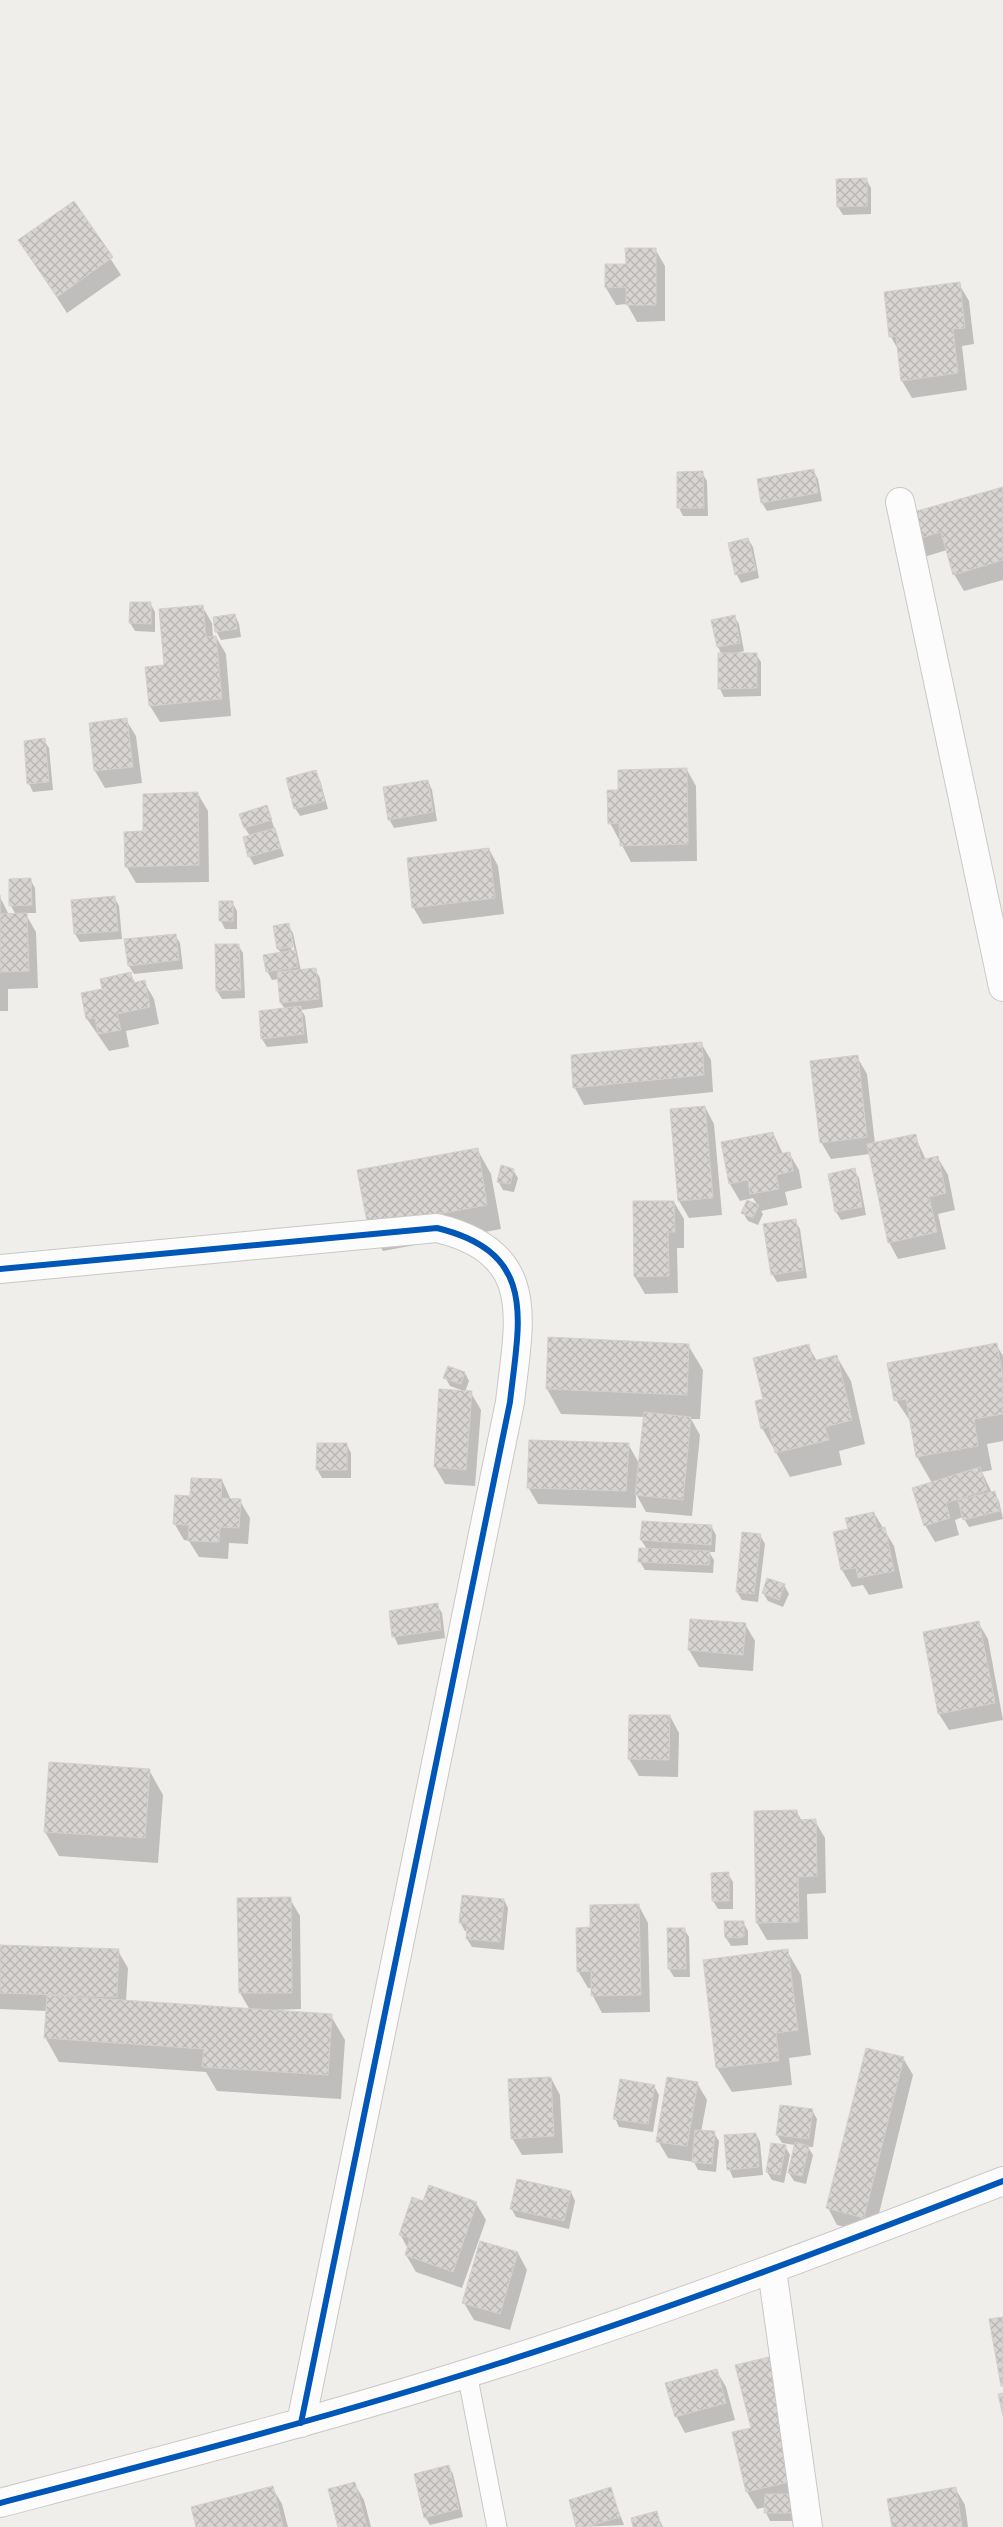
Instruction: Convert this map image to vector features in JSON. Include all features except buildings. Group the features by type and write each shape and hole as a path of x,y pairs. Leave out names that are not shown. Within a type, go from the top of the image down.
{"street":[{"path":"900,502 1003,987"},
{"path":"0,1269 437,1228 461,1234 485,1246 504,1266 513,1286 519,1318 510,1402 301,2423"},
{"path":"0,2503 301,2423 467,2373 772,2270 1003,2181"},
{"path":"772,2270 808,2527"}],"lane":[{"path":"467,2373 497,2527"}],"cycle path":[{"path":"0,1269 437,1228 470,1239 493,1254 507,1272 515,1294 518,1318 517,1344 510,1402 301,2423"},
{"path":"0,2503 314,2419 500,2363 690,2299 1003,2181"}]}
